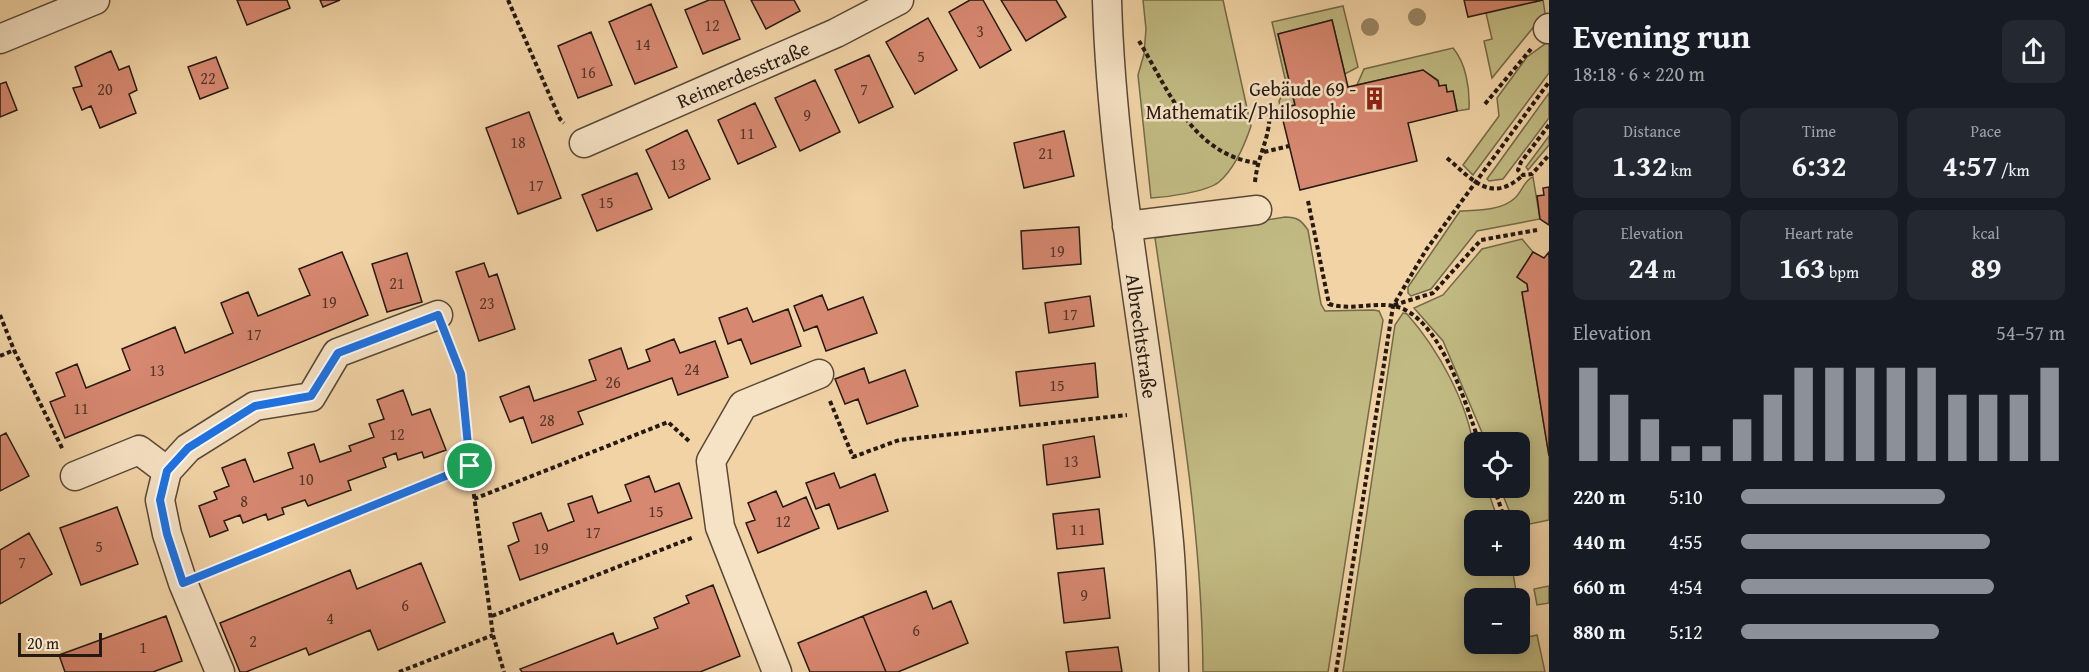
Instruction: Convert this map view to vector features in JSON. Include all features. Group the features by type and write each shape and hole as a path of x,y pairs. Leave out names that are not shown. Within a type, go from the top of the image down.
{"street":[{"path":"0,39 95,0"},
{"name":"Reimerdesstraße","path":"584,143 836,33 899,0"},
{"name":"Albrechtstraße","path":"1107,0 1108,60 1127,226 1169,540 1174,672"},
{"path":"1127,226 1257,210"},
{"path":"220,672 183,583 167,534 160,500 167,471 188,448 255,406 311,396 338,353 438,315"},
{"path":"777,672 720,527 711,461 743,405 819,374"},
{"path":"75,476 139,450 167,471"}],"path":[{"path":"508,0 560,119 584,143"},
{"path":"1485,104 1548,28"},
{"path":"1139,41 1183,116 1209,145 1236,160 1257,164"},
{"path":"1336,672 1393,306 1426,250 1549,82"},
{"path":"1257,210 1254,188 1257,164 1269,136 1269,102"},
{"path":"1522,175 1518,166 1549,125"},
{"path":"1263,152 1289,146"},
{"path":"1447,158 1476,184 1494,189 1515,182 1522,175 1532,174 1549,155"},
{"path":"1308,201 1329,304 1342,308 1393,306 1432,293 1481,240 1537,230"},
{"path":"1393,306 1410,311 1434,339 1446,358 1475,432"},
{"path":"0,315 14,350 75,476"},
{"path":"438,315 461,374 474,499 493,635 504,672"},
{"path":"0,356 14,350"},
{"path":"819,374 853,458 899,440 1152,412"},
{"path":"474,499 668,422 711,461"},
{"path":"183,583 470,466"},
{"path":"491,616 720,527"},
{"path":"399,672 493,635"}],"shaded area":[{"path":"1143,0 1223,0 1251,126 1229,170 1219,182 1205,189 1151,198 1138,75 1144,54 1146,29"},
{"path":"1543,0 1545,13 1492,78 1484,41 1492,39 1486,13"},
{"path":"1343,6 1358,67 1345,74 1332,20 1278,34 1295,105 1280,108 1279,101 1287,87 1272,22"},
{"path":"1549,41 1549,73 1473,175 1463,165 1499,116 1497,98 1527,57"},
{"path":"1453,48 1461,61 1466,77 1469,109 1457,111 1453,91 1447,92 1446,85 1439,86 1438,80 1423,70 1357,85 1364,69"},
{"path":"1549,93 1549,118 1503,179 1489,181 1487,179"},
{"path":"1549,136 1549,145 1528,170 1526,167"},
{"path":"1533,177 1540,219 1477,231 1431,289 1411,296 1408,293 1408,287 1460,211 1489,209 1503,205 1515,198 1527,181"},
{"path":"1285,217 1298,220 1308,230 1321,304 1325,311 1373,310 1379,311 1383,320 1328,672 1203,672 1202,617 1193,509 1155,238"},
{"path":"1522,239 1533,252 1517,277 1527,284 1528,291 1522,292 1549,456 1549,520 1530,524 1530,510 1509,510 1504,498 1530,498 1530,432 1482,432 1443,341 1414,308 1443,295 1482,249"},
{"path":"1403,313 1407,314 1430,343 1450,378 1471,432 1464,432 1464,498 1490,498 1495,510 1464,510 1464,576 1514,576 1515,588 1464,588 1464,654 1530,654 1530,637 1537,635 1545,672 1343,672 1395,325"},
{"path":"1549,586 1549,603 1537,605 1534,589"}],"building":[{"path":"237,0 287,0 290,8 247,25"},
{"path":"320,0 340,0 323,7"},
{"path":"709,0 724,0 740,39 703,54 685,10"},
{"path":"751,0 794,0 800,11 766,29"},
{"path":"970,0 983,0 1011,50 980,68 949,12"},
{"path":"1001,0 1056,0 1066,17 1026,41"},
{"path":"1464,0 1543,0 1468,17"},
{"path":"651,4 677,67 635,84 609,22"},
{"path":"928,18 957,70 915,94 886,42"},
{"name":"Gebäude 69 - Mathematik/Philosophie","path":"1332,20 1348,87 1423,70 1438,81 1439,86 1446,85 1447,92 1453,91 1457,111 1408,123 1417,161 1300,190 1280,108 1295,105 1278,34"},
{"path":"591,32 612,85 578,98 558,46"},
{"path":"111,51 119,70 129,66 137,90 129,94 136,113 100,128 91,106 82,110 73,88 82,86 75,67"},
{"path":"869,55 893,107 859,123 835,70"},
{"path":"216,57 228,88 200,99 188,67"},
{"path":"815,80 840,132 800,151 775,98"},
{"path":"6,82 17,110 0,117 0,84"},
{"path":"755,103 776,147 738,164 718,120"},
{"path":"529,112 561,198 518,214 486,128"},
{"path":"687,130 710,179 669,198 646,150"},
{"path":"1064,131 1074,176 1024,188 1014,143"},
{"path":"637,173 652,209 597,231 582,195"},
{"path":"1549,187 1549,225 1540,219 1537,196 1544,195 1543,188"},
{"path":"1079,227 1081,264 1023,269 1021,231"},
{"path":"342,252 368,315 65,438 50,402 65,396 56,373 77,364 86,388 130,370 122,349 175,327 185,353 233,333 221,303 248,292 258,316 310,295 299,269"},
{"path":"1533,252 1544,258 1549,252 1549,456 1522,292 1528,291 1527,284 1517,277"},
{"path":"407,253 422,302 387,312 372,264"},
{"path":"484,263 489,277 497,274 515,329 479,341 456,272"},
{"path":"822,295 828,310 863,297 877,333 826,351 817,326 804,331 794,306"},
{"path":"1090,296 1094,326 1049,333 1045,303"},
{"path":"747,308 753,322 788,309 801,346 751,364 741,339 728,344 719,318"},
{"path":"674,339 680,353 715,341 728,377 678,395 672,378 578,412 583,424 532,443 523,417 510,422 500,397 529,386 534,401 570,389 596,380 589,360 621,348 628,369 650,361 646,350"},
{"path":"1095,363 1098,397 1020,406 1016,372"},
{"path":"864,368 869,383 905,370 918,406 867,424 858,399 845,404 835,379"},
{"path":"403,390 412,415 430,409 446,450 424,458 422,452 398,460 396,453 383,458 386,467 348,481 351,490 308,506 305,500 282,508 284,514 268,520 266,514 243,523 240,515 224,521 228,530 210,537 199,506 217,499 214,492 229,486 222,468 245,459 254,482 293,468 288,453 314,444 320,462 351,451 349,446 374,437 369,424 384,419 377,400"},
{"path":"6,433 29,476 0,491 0,436"},
{"path":"1094,436 1100,477 1047,485 1043,445"},
{"path":"834,473 840,488 875,474 888,511 838,529 829,504 816,509 806,483"},
{"path":"649,476 655,492 679,483 692,518 520,580 508,546 519,541 513,523 541,513 548,531 574,521 568,504 592,496 598,513 631,501 625,485"},
{"path":"776,491 783,507 806,497 819,528 758,553 746,523 755,520 748,503"},
{"path":"117,507 138,564 81,585 60,528"},
{"path":"1099,509 1103,544 1057,549 1053,514"},
{"path":"29,533 52,574 0,604 0,550"},
{"path":"421,563 445,622 378,650 370,630 309,655 306,648 246,672 240,672 220,623 350,570 357,589"},
{"path":"1104,568 1110,618 1064,623 1058,573"},
{"path":"713,585 740,656 700,672 522,672 520,669 613,633 617,644 658,628 654,618 689,603 686,596"},
{"path":"926,591 933,609 951,601 968,643 898,672 886,672 863,616"},
{"path":"166,616 182,661 153,672 65,672 59,655"},
{"path":"863,616 886,672 810,672 798,643"},
{"path":"1118,647 1122,672 1069,672 1066,652"}],"place":[{"name":"Gebäude 69 - Mathematik/Philosophie","path":"1374,99"}],"route":[{"path":"438,315 461,374 470,466 183,583 167,534 160,500 167,471 188,448 255,406 311,396 338,353 438,315"}]}
